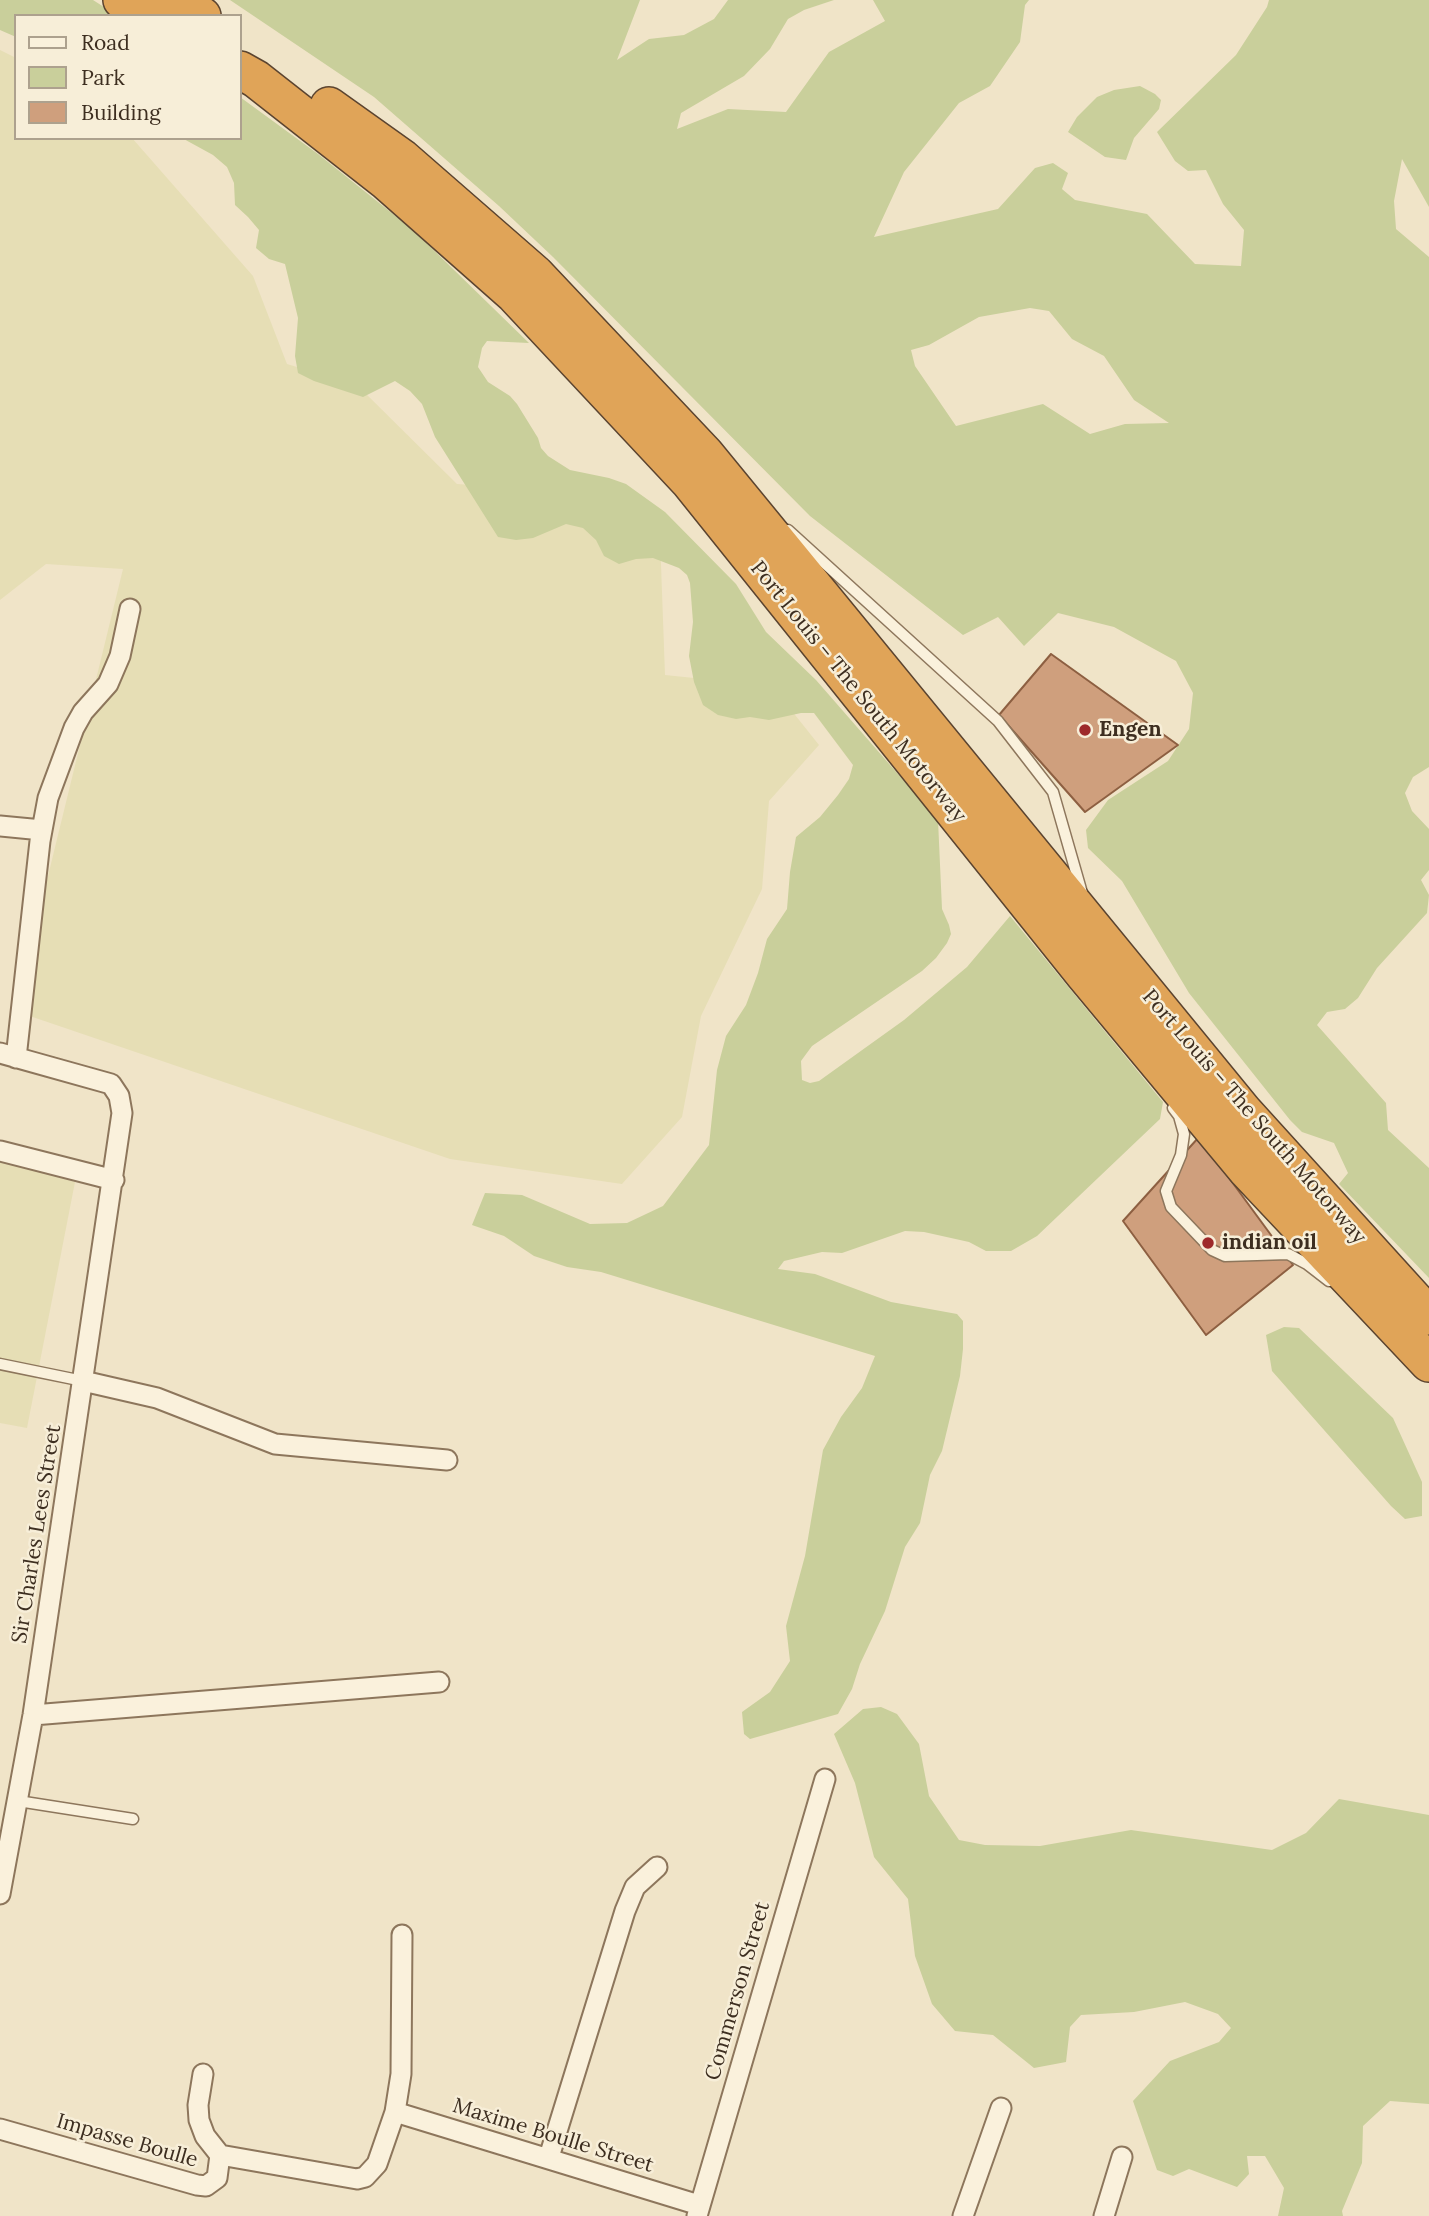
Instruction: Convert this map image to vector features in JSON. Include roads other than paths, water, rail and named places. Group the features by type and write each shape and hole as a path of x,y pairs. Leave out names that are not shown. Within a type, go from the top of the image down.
{"highway":[{"path":"122,0 146,14"},
{"path":"177,0 199,14"},
{"name":"Port Louis – The South Motorway","path":"242,44 402,158 535,274 705,454 1243,1111 1422,1341"},
{"name":"Port Louis – The South Motorway","path":"242,71 256,79 386,181 515,295 680,472 1084,974 1246,1169 1422,1341"}],"street":[{"path":"8,1056 48,798 74,728 83,712 108,684 120,656 130,609"},
{"path":"0,825 42,830"},
{"name":"Sir Charles Lees Street","path":"0,1894 11,1809 33,1715 122,1113 119,1096 111,1084 8,1056"},
{"path":"0,1151 114,1180"},
{"path":"83,1381 158,1398 275,1444 446,1460"},
{"path":"33,1715 439,1682"},
{"name":"Commerson Street","path":"698,2210 825,1779"},
{"path":"549,2157 625,1912 635,1887 657,1867"},
{"path":"203,2074 198,2105 199,2120 205,2136 220,2155 357,2179 365,2177 377,2164 395,2112 401,2074 402,1935"},
{"path":"963,2216 1001,2108"},
{"name":"Maxime Boulle Street","path":"395,2112 549,2157 698,2210"},
{"name":"Impasse Boulle","path":"0,2129 197,2185 206,2186 217,2178 220,2155"},
{"path":"1104,2216 1122,2157"}],"lane":[{"path":"705,454 766,509"},
{"path":"776,518 998,721 1053,792 1090,923"},
{"path":"1084,974 1126,1042"},
{"path":"1164,1096 1179,1116 1184,1134 1181,1154 1166,1191 1171,1207 1212,1250 1225,1256 1288,1254 1307,1264 1337,1288"},
{"path":"1358,1304 1422,1341"},
{"path":"0,1364 83,1381"},
{"path":"11,1809 133,1819"}],"place":[{"name":"Engen","path":"1085,730"},
{"name":"indian oil","path":"1208,1243"}]}
